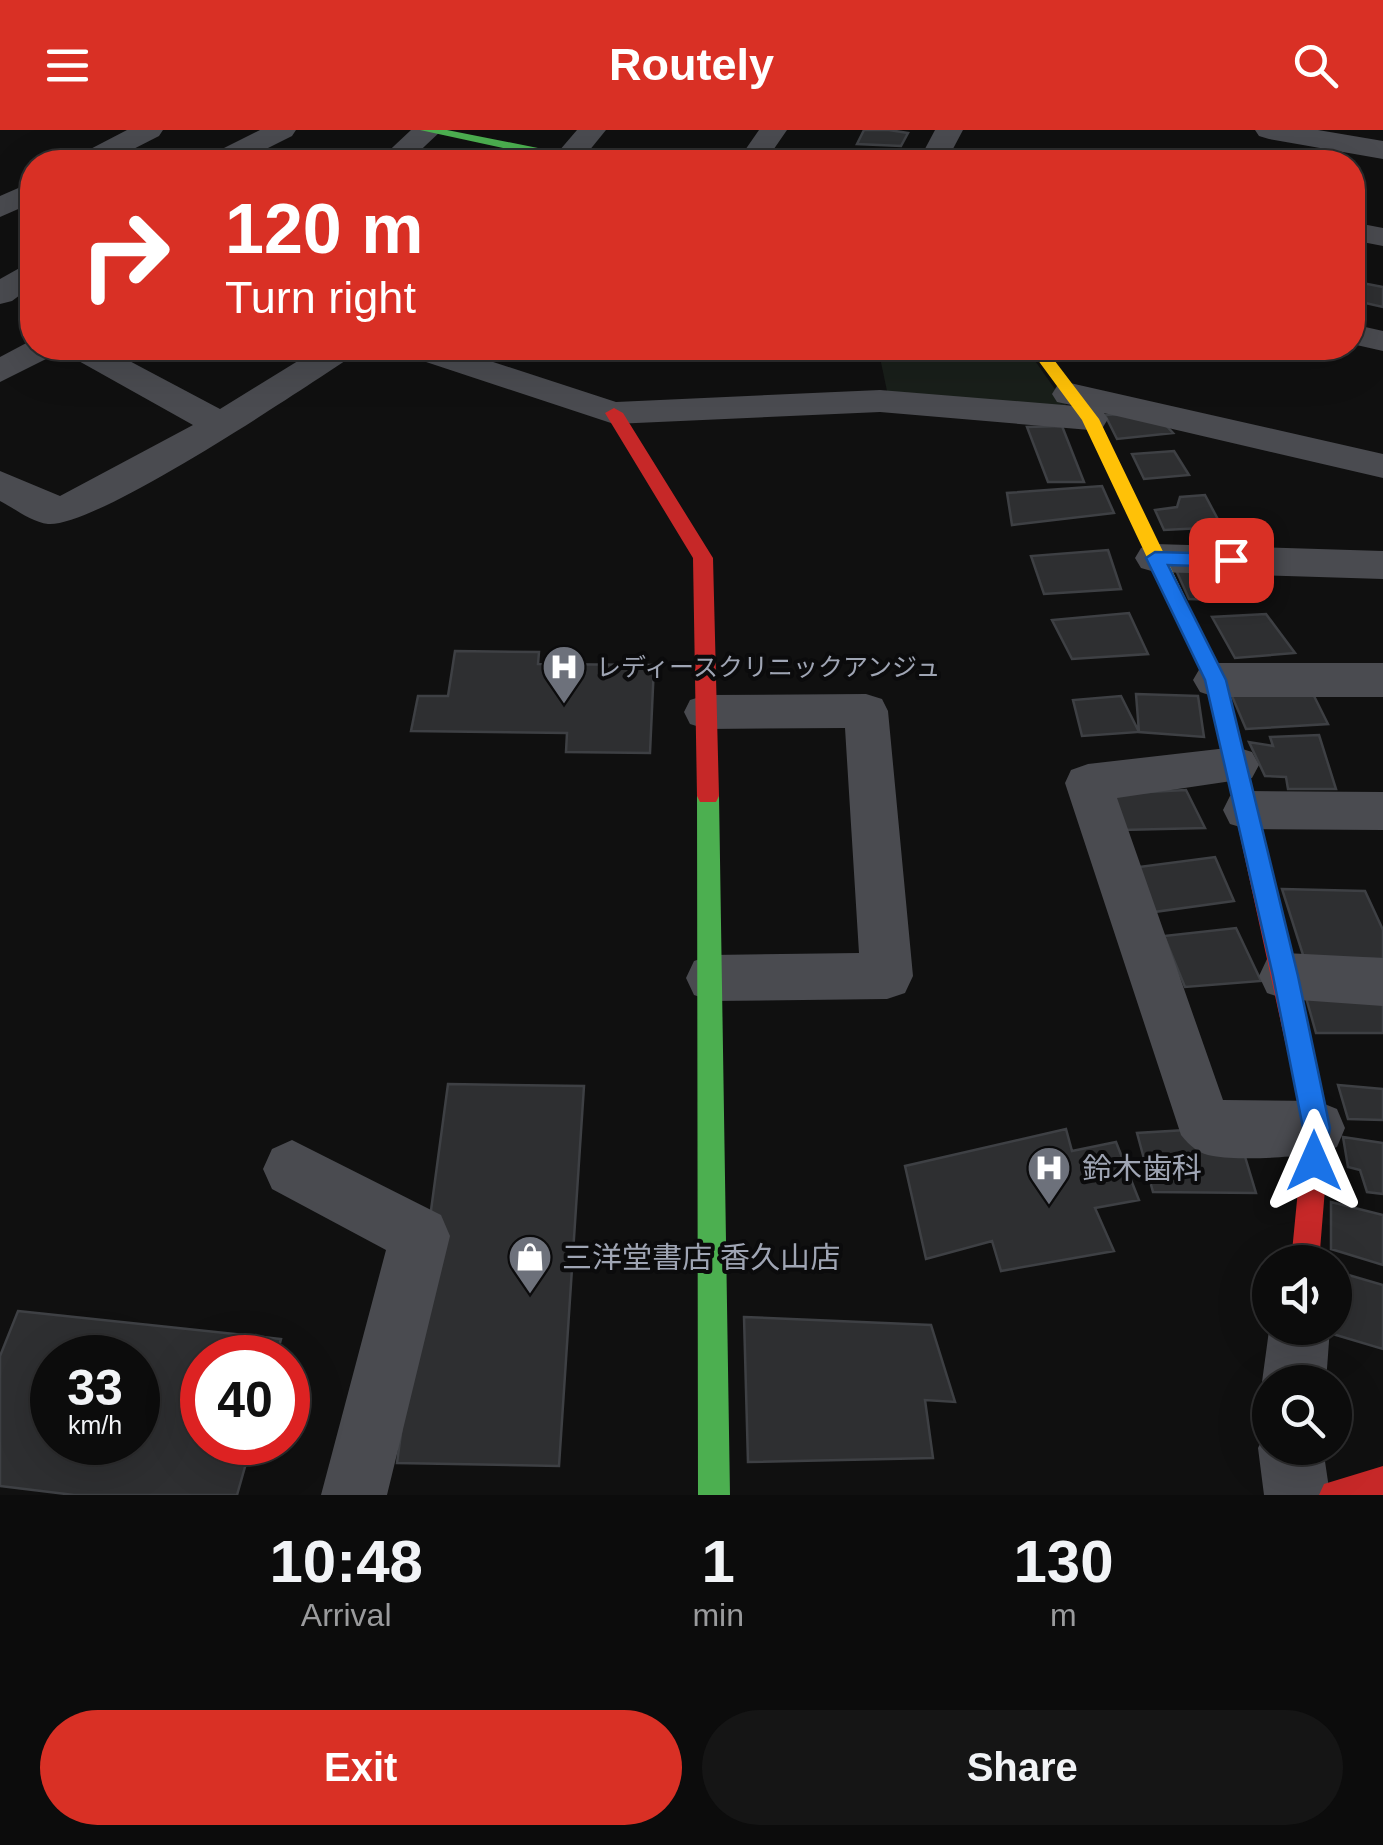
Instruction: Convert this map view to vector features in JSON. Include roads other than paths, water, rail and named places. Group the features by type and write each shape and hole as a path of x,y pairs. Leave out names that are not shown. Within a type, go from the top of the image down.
{"street":[{"path":"110,150 149,130"},
{"path":"405,150 428,130 528,150"},
{"path":"575,150 592,130"},
{"path":"1268,130 1383,150"},
{"path":"661,150 765,141 939,149"},
{"path":"102,360 221,425"},
{"path":"9,500 49,511 69,508 221,425 323,360"},
{"path":"453,360 614,413 880,402 1080,407 1383,466"},
{"path":"1046,360 1080,407 1216,680 1286,976 1316,1128 1306,1245"},
{"path":"614,413 703,558 712,978 714,1495"},
{"path":"1155,558 1383,565"},
{"path":"1216,680 1383,680"},
{"path":"706,712 866,711 887,976 712,978"},
{"path":"1316,1128 1212,1129 1201,1116 1088,784 1242,787 1383,811"},
{"path":"1286,976 1383,982"},
{"path":"292,1169 420,1236 354,1495"},
{"path":"1294,1465 1298,1495"},
{"path":"1336,1495 1383,1482"}],"place":[{"name":"レディースクリニックアンジュ","path":"564,705"},
{"name":"鈴木歯科","path":"1049,1206"},
{"name":"三洋堂書店 香久山店","path":"530,1295"}]}
